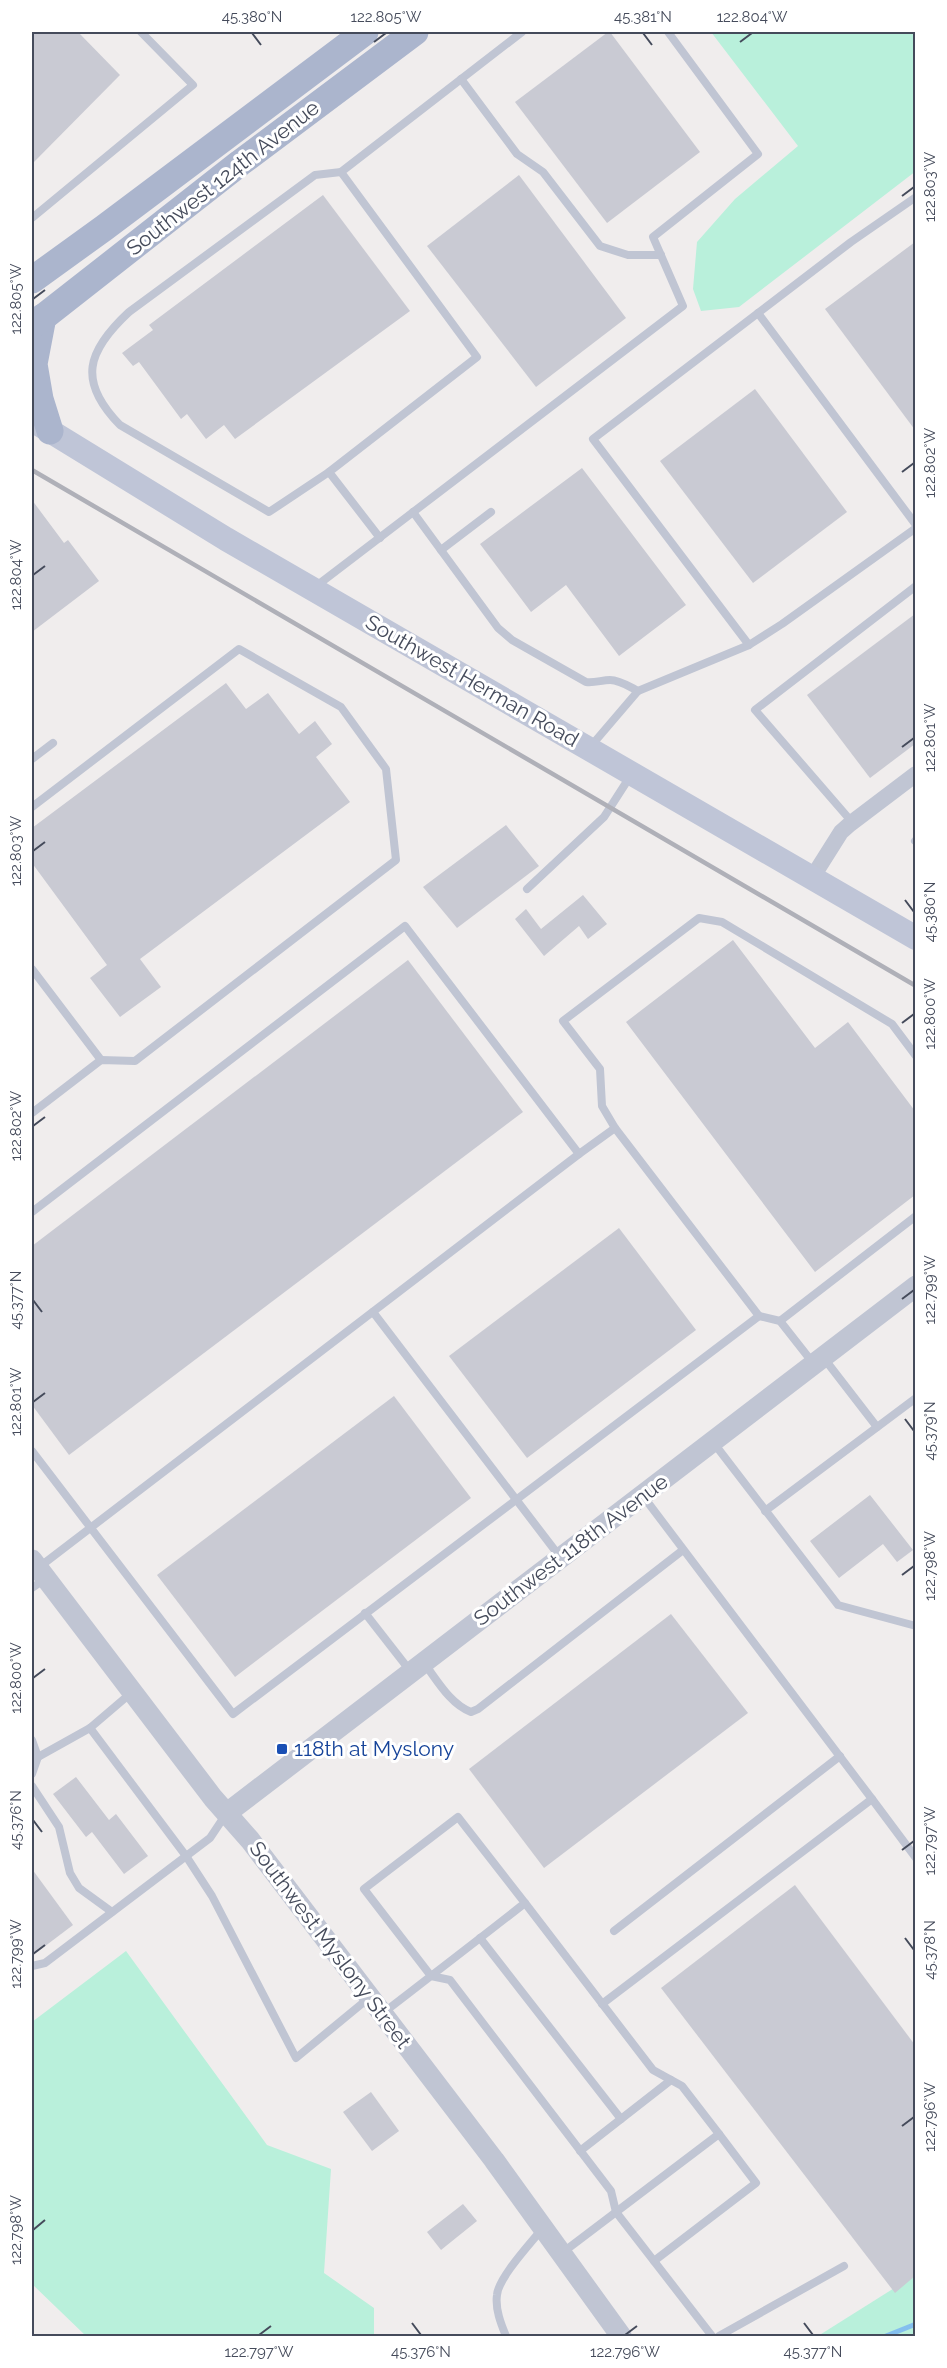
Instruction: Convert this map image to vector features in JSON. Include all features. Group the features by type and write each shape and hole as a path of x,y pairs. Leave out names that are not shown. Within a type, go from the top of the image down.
{"main road":[{"name":"Southwest 124th Avenue","path":"32,280 365,32"},
{"name":"Southwest 124th Avenue","path":"37,322 240,163 415,32"},
{"path":"37,322 34,364 40,399 41,426"},
{"name":"Southwest Herman Road","path":"41,426 312,589 915,938"}],"street":[{"path":"812,878 841,832 915,774"},
{"name":"Southwest 118th Avenue","path":"227,1813 915,1286"},
{"name":"Southwest Myslony Street","path":"37,1573 250,1840 494,2160 621,2337"}],"lane":[{"path":"32,218 193,85 141,32"},
{"path":"341,172 477,357 328,472 269,512 120,424 104,408 91,378 93,358 109,331 129,312 315,176 341,172 522,32"},
{"path":"312,589 683,306 653,237 758,154 668,32"},
{"path":"461,79 517,154 543,172 600,246 628,255 661,255"},
{"path":"749,645 593,439 851,242 915,197"},
{"path":"589,749 638,691 749,645 782,624 915,526 758,313"},
{"path":"328,472 380,538"},
{"path":"413,512 498,628 512,640 586,682 598,683 610,680 638,691"},
{"path":"441,550 491,512"},
{"path":"852,822 754,710 915,586"},
{"path":"32,807 239,649 341,707 386,769 396,860 135,1061 101,1060 32,1113"},
{"path":"32,759 53,743"},
{"path":"527,889 604,817 632,774"},
{"path":"877,1427 780,1321 759,1316 615,1128 602,1106 600,1070 563,1021 699,918 722,922 892,1024 915,1056"},
{"path":"32,1212 405,926 579,1154"},
{"path":"32,969 101,1060"},
{"path":"37,1573 91,1528 615,1128"},
{"path":"780,1321 915,1216"},
{"path":"373,1312 561,1558"},
{"path":"32,1451 233,1714 759,1316"},
{"path":"765,1510 915,1398"},
{"path":"712,1441 838,1605 915,1626"},
{"path":"642,1495 915,1858"},
{"path":"365,1614 461,1708 471,1712 478,1709 683,1550"},
{"path":"38,1757 90,1728 132,1692"},
{"path":"90,1728 186,1856 212,1896 296,2058 376,2005 431,1976 525,1903"},
{"path":"32,1740 38,1757 32,1774"},
{"path":"614,1931 840,1756"},
{"path":"32,1786 59,1827 70,1873 79,1888 112,1912"},
{"path":"602,2004 872,1799"},
{"path":"32,1966 45,1963 210,1838 227,1813"},
{"path":"654,2261 756,2183 682,2086 653,2070 458,1817 364,1889 431,1976 450,1980 611,2191 616,2212 712,2337"},
{"path":"480,1938 621,2119"},
{"path":"580,2151 671,2080"},
{"path":"561,2254 719,2134"},
{"path":"506,2337 496,2298 498,2288 522,2253 543,2229"},
{"path":"719,2337 844,2266"}],"green space":[{"path":"711,32 915,32 916,171 739,307 701,311 693,289 697,242 735,199 798,146"},
{"path":"126,1951 267,2145 331,2169 324,2273 374,2308 374,2336 86,2336 32,2284 32,2022"},
{"path":"915,2275 915,2336 818,2336"}],"building":[{"path":"32,32 78,32 120,75 32,164"},
{"path":"608,32 700,152 607,223 515,102"},
{"path":"519,175 626,318 536,387 427,246"},
{"path":"323,195 410,311 235,439 224,425 206,439 187,414 181,419 139,362 133,366 122,353 153,330 149,325"},
{"path":"915,242 915,430 825,309"},
{"path":"755,389 847,512 753,583 660,461"},
{"path":"582,468 686,605 619,656 566,585 531,612 480,544"},
{"path":"32,500 64,543 68,540 99,581 32,632"},
{"path":"915,614 915,744 870,778 807,695"},
{"path":"226,683 246,709 268,693 299,734 315,721 332,744 316,757 350,802 140,959 161,987 120,1017 90,978 107,965 32,863 32,828"},
{"path":"506,825 539,866 457,928 423,887"},
{"path":"583,895 607,924 588,939 579,926 544,956 515,919 526,909 541,929"},
{"path":"733,940 815,1048 848,1022 915,1111 915,1195 815,1272 626,1022"},
{"path":"408,960 523,1112 69,1455 32,1405 32,1246"},
{"path":"619,1228 696,1330 527,1458 449,1356"},
{"path":"394,1396 471,1498 235,1677 157,1575"},
{"path":"870,1495 913,1550 897,1562 883,1544 839,1578 810,1541"},
{"path":"671,1614 748,1713 544,1868 469,1769"},
{"path":"76,1777 109,1820 116,1814 148,1856 124,1874 92,1832 86,1837 53,1794"},
{"path":"32,1869 73,1925 32,1956"},
{"path":"795,1885 915,2045 915,2276 895,2293 661,1988"},
{"path":"371,2092 399,2131 372,2151 343,2112"},
{"path":"463,2204 477,2221 441,2250 427,2232"}],"waterway":[{"path":"886,2336 916,2324"}],"railway":[{"path":"32,470 916,986"}],"place":[{"name":"118th at Myslony","path":"282,1749"}]}
